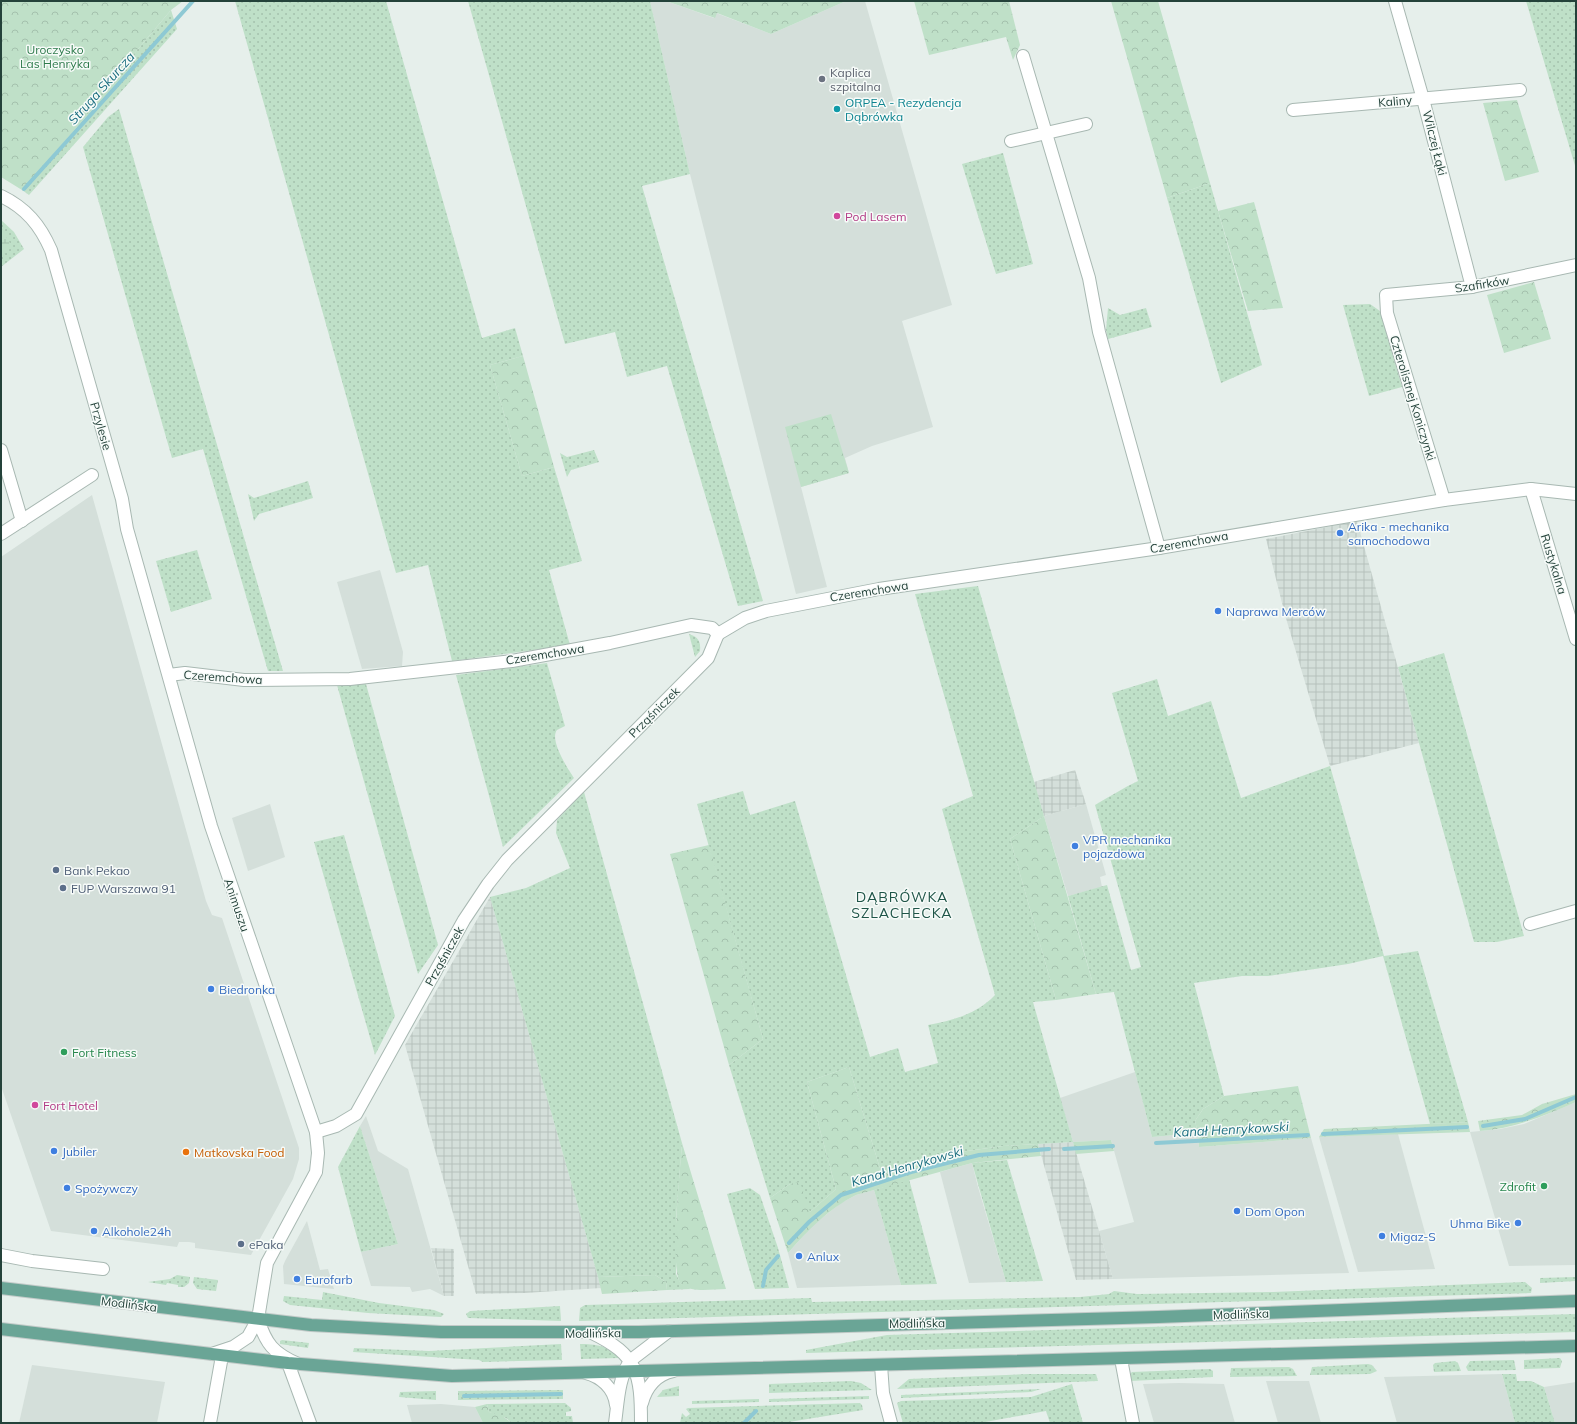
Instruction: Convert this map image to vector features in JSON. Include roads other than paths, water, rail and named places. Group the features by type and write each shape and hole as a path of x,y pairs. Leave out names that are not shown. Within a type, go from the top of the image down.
{"main road":[{"name":"Modlińska","path":"1,1288 311,1325 441,1332 592,1333 668,1331 1158,1317 1576,1301"},
{"path":"1,1329 293,1363 452,1376 1576,1346"}],"street":[{"name":"Wilczej Łąki","path":"1395,1 1423,99 1472,287"},
{"path":"1023,56 1089,278 1099,332 1159,548"},
{"name":"Kaliny","path":"1293,110 1520,90"},
{"path":"1011,141 1086,124"},
{"name":"Przylesie","path":"1,196 24,211 42,230 51,250 122,499 127,529 168,675"},
{"name":"Szafirków","path":"1386,295 1472,287 1576,265"},
{"name":"Czterolistnej Koniczynki","path":"1386,295 1387,313 1444,500"},
{"path":"1,450 22,521"},
{"path":"1,534 92,475"},
{"name":"Czeremchowa","path":"168,675 185,673 244,680 350,678 512,661 610,644 691,626 712,628 718,634 745,618 766,611 821,599 1159,548 1444,500 1531,489 1576,494"},
{"name":"Rustykalna","path":"1531,489 1576,639"},
{"name":"Prząśniczek","path":"316,1132 336,1126 356,1114 464,920 488,884 527,839 708,658 718,634"},
{"name":"Animuszu","path":"168,675 210,826 316,1132"},
{"path":"1530,924 1576,911"},
{"path":"210,1423 217,1355 248,1337 258,1319 267,1263 316,1172 318,1153 316,1132"},
{"path":"1,1255 32,1261 103,1269"},
{"path":"258,1319 265,1339 279,1354 293,1363 310,1423"},
{"path":"614,1423 630,1372 631,1360 668,1331"},
{"path":"592,1333 617,1346 631,1360"},
{"path":"1121,1359 1134,1423"},
{"path":"881,1364 883,1392 891,1423"},
{"path":"641,1410 645,1393 654,1381 660,1375 673,1370"},
{"path":"630,1372 641,1400 641,1423"},
{"path":"586,1373 595,1376 609,1387 614,1396 617,1410"}],"waterway":[{"name":"Struga Skurcza","path":"24,189 193,1"},
{"name":"Kanał Henrykowski","path":"1483,1126 1525,1119 1576,1097"},
{"name":"Kanał Henrykowski","path":"1323,1134 1467,1127"},
{"name":"Kanał Henrykowski","path":"1156,1143 1308,1135"},
{"name":"Kanał Henrykowski","path":"1064,1149 1113,1146"},
{"name":"Kanał Henrykowski","path":"789,1243 809,1222 841,1195 911,1172 979,1155 1049,1149"},
{"name":"Kanał Henrykowski","path":"763,1286 766,1270 778,1256"},
{"path":"464,1396 561,1394"},
{"name":"Kanał Henrykowski","path":"744,1423 756,1411"}],"place":[{"name":"Kaplica szpitalna","path":"822,79"},
{"name":"ORPEA - Rezydencja Dąbrówka","path":"837,109"},
{"name":"Pod Lasem","path":"837,216"},
{"name":"Arika - mechanika samochodowa","path":"1340,533"},
{"name":"Naprawa Merców","path":"1218,611"},
{"name":"VPR mechanika pojazdowa","path":"1075,846"},
{"name":"Bank Pekao","path":"56,870"},
{"name":"FUP Warszawa 91","path":"63,888"},
{"name":"Biedronka","path":"211,989"},
{"name":"Fort Fitness","path":"64,1052"},
{"name":"Fort Hotel","path":"35,1105"},
{"name":"Jubiler","path":"54,1151"},
{"name":"Matkovska Food","path":"186,1152"},
{"name":"Zdrofit","path":"1544,1186"},
{"name":"Spożywczy","path":"67,1188"},
{"name":"Dom Opon","path":"1237,1211"},
{"name":"Uhma Bike","path":"1518,1223"},
{"name":"Alkohole24h","path":"94,1231"},
{"name":"Migaz-S","path":"1382,1236"},
{"name":"ePaka","path":"241,1244"},
{"name":"Anlux","path":"799,1256"},
{"name":"Eurofarb","path":"297,1279"}],"district":[{"name":"DĄBRÓWKA SZLACHECKA","path":"902,906"}],"park label":[{"name":"Uroczysko Las Henryka","path":"55,56"}]}
